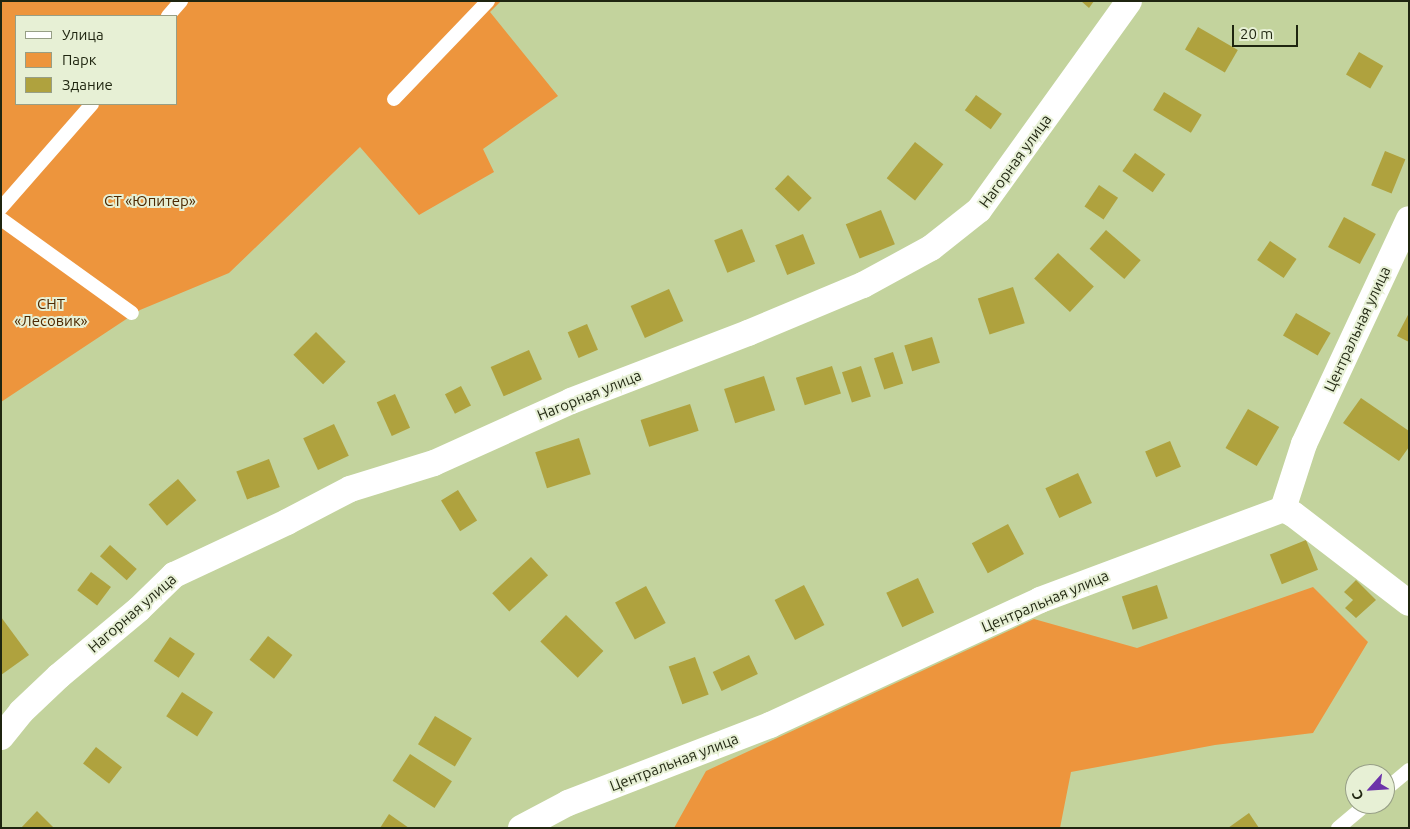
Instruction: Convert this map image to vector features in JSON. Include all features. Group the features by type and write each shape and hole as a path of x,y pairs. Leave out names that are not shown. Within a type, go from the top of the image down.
{"street":[{"name":"Нагорная улица","path":"1,737 21,712 139,609 174,575 287,522 350,489 434,463 571,401 748,334 863,285 931,248 979,210 1129,1"},
{"name":"Центральная улица","path":"521,828 568,803 770,725 1040,600 1283,509 1304,444 1409,219"},
{"path":"1283,509 1293,514 1409,603"}],"lane":[{"path":"169,15 181,1"},
{"path":"394,99 488,1"},
{"path":"1,208 91,105"},
{"path":"1,220 132,313"},
{"path":"1395,782 1409,770"},
{"path":"1338,828 1355,814"}],"green space":[{"name":"СТ «Юпитер»","path":"1,1 501,1 490,12 558,96 483,149 494,172 419,215 360,147 229,273 140,310 1,402"},
{"path":"1313,587 1368,642 1313,733 1215,745 1071,772 1060,828 674,828 706,771 1034,619 1137,648"}],"building":[{"path":"1081,1 1094,1 1089,8"},
{"path":"1198,27 1238,50 1225,73 1185,50"},
{"path":"1359,52 1383,66 1370,89 1346,75"},
{"path":"1164,92 1202,115 1191,133 1153,110"},
{"path":"976,95 1002,114 991,129 965,110"},
{"path":"915,142 943,164 915,200 887,178"},
{"path":"1385,151 1405,159 1392,194 1371,185"},
{"path":"1135,153 1165,174 1153,192 1122,171"},
{"path":"788,175 812,198 799,212 775,189"},
{"path":"1099,185 1118,198 1104,219 1084,207"},
{"path":"881,210 895,244 860,259 846,224"},
{"path":"1344,217 1376,234 1360,264 1328,247"},
{"path":"742,229 755,261 727,273 714,240"},
{"path":"1106,230 1141,260 1124,279 1090,249"},
{"path":"803,234 815,264 787,275 775,245"},
{"path":"1270,241 1297,259 1284,278 1257,260"},
{"path":"1058,253 1094,286 1070,312 1034,279"},
{"path":"1013,287 1025,323 990,335 978,298"},
{"path":"669,289 683,321 645,338 631,306"},
{"path":"1296,313 1331,333 1318,356 1283,336"},
{"path":"1409,313 1409,342 1397,336"},
{"path":"587,324 598,350 579,358 568,332"},
{"path":"316,332 346,362 323,384 293,355"},
{"path":"932,337 940,363 912,371 904,345"},
{"path":"529,350 542,379 504,396 491,367"},
{"path":"893,352 903,383 884,390 874,358"},
{"path":"832,366 841,394 805,405 796,378"},
{"path":"861,366 871,396 852,403 842,372"},
{"path":"764,376 775,410 735,423 724,389"},
{"path":"461,386 471,406 455,414 445,394"},
{"path":"395,394 410,428 392,436 377,402"},
{"path":"1361,398 1409,431 1409,447 1399,461 1343,423"},
{"path":"690,404 699,431 649,447 641,420"},
{"path":"1248,409 1279,427 1257,466 1226,448"},
{"path":"334,424 349,456 318,470 303,438"},
{"path":"579,438 591,474 547,488 535,452"},
{"path":"1170,441 1181,467 1156,477 1145,452"},
{"path":"269,459 280,487 247,500 236,472"},
{"path":"1078,473 1092,503 1059,518 1045,488"},
{"path":"178,479 196,500 167,526 149,505"},
{"path":"458,490 477,521 460,531 441,501"},
{"path":"1008,524 1024,554 988,573 972,543"},
{"path":"1306,540 1318,570 1282,584 1270,555"},
{"path":"110,545 137,569 127,580 100,556"},
{"path":"531,557 548,575 509,611 492,593"},
{"path":"91,572 111,587 97,605 77,590"},
{"path":"918,578 934,612 902,627 886,593"},
{"path":"1356,580 1376,600 1356,618 1345,608 1353,600 1344,592"},
{"path":"804,585 824,625 795,640 775,600"},
{"path":"1157,585 1168,618 1133,630 1122,596"},
{"path":"646,586 666,623 635,640 615,602"},
{"path":"566,615 603,651 578,678 540,642"},
{"path":"1,617 29,655 1,675"},
{"path":"268,636 292,655 274,679 250,660"},
{"path":"170,637 195,654 179,678 154,661"},
{"path":"749,655 758,674 722,691 713,672"},
{"path":"695,657 709,695 682,704 669,667"},
{"path":"182,692 213,712 197,736 166,716"},
{"path":"435,716 472,738 455,766 418,744"},
{"path":"96,747 122,767 109,784 83,764"},
{"path":"410,754 452,781 435,808 393,781"},
{"path":"37,811 54,828 21,828"},
{"path":"1249,813 1259,828 1228,828"},
{"path":"389,814 409,828 380,828"}],"park label":[{"name":"СНТ «Лесовик»","path":"51,312"}]}
